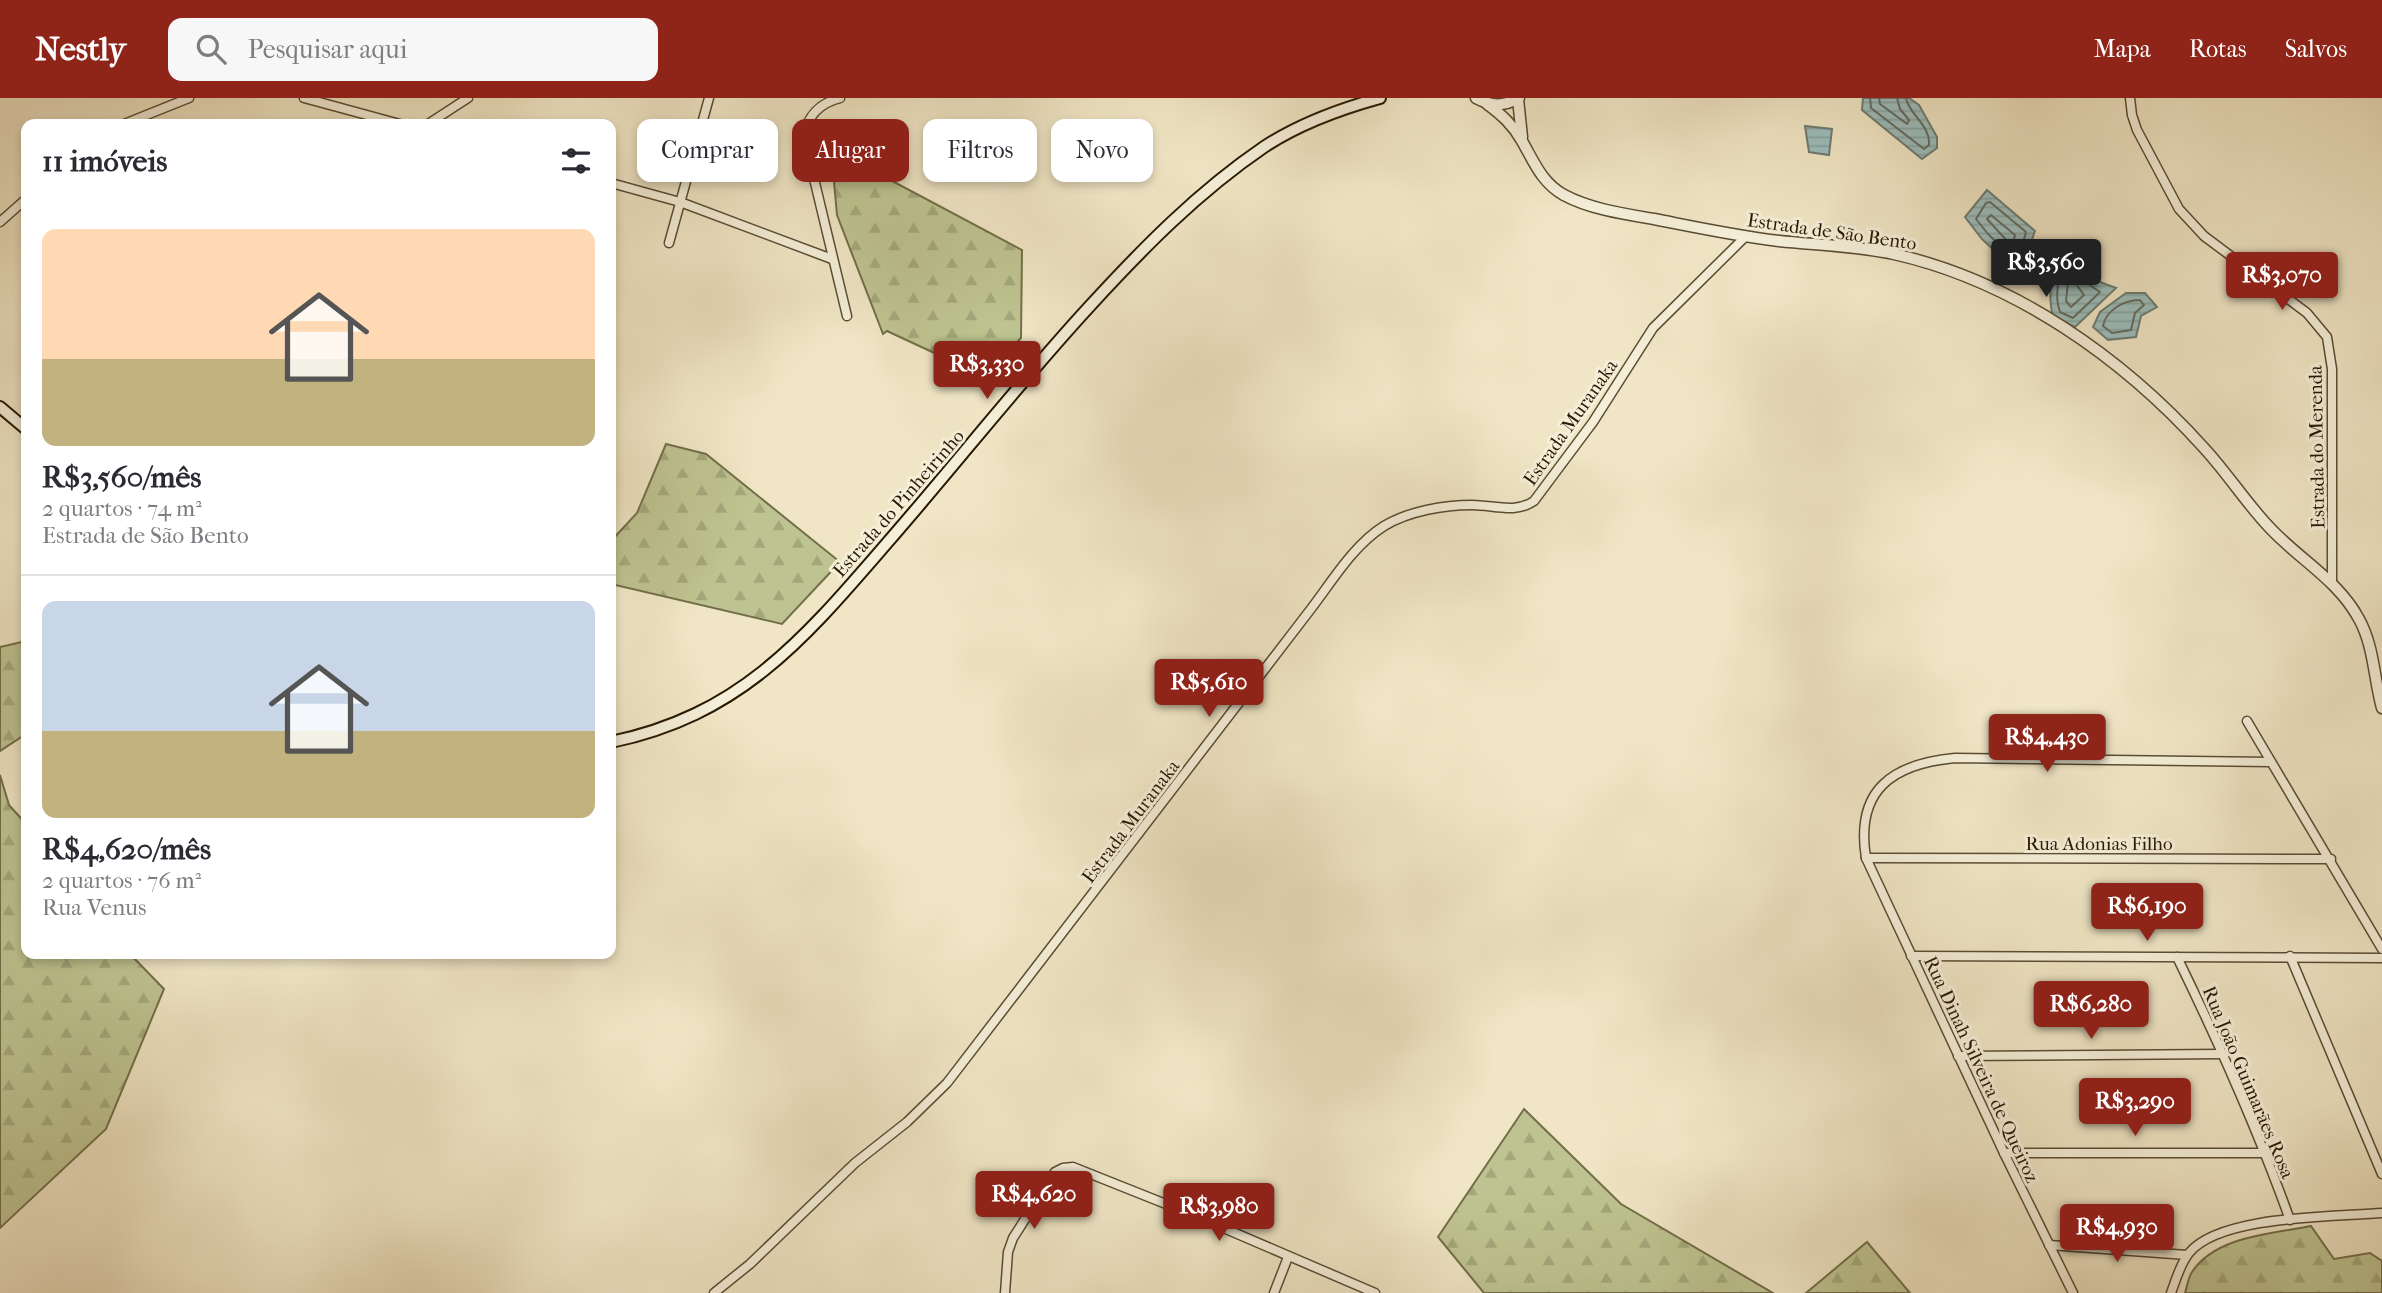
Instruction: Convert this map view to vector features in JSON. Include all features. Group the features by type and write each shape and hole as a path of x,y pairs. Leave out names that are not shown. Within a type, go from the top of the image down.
{"main road":[{"name":"Estrada do Pinheirinho","path":"616,740 681,721 757,678 810,631 955,465 1052,347 1157,233 1265,147 1301,127 1380,98"},
{"path":"0,407 21,425"}],"street":[{"path":"136,119 189,98"},
{"path":"304,98 382,119"},
{"path":"436,119 468,98"},
{"path":"840,98 817,109 808,122 804,136 847,316"},
{"path":"1476,98 1487,104 1508,104 1518,99"},
{"name":"Estrada do Merenda","path":"2130,98 2137,130 2179,209 2235,261 2307,313 2327,337 2332,369 2332,583"},
{"path":"669,243 706,99"},
{"name":"Estrada de São Bento","path":"1518,99 1522,141"},
{"name":"Estrada de São Bento","path":"1487,104 1507,119 1544,179 1557,191 1577,201 1633,215 1746,236 1858,248 1919,260 1950,271 2043,316 2107,356 2165,406 2207,450 2273,532 2343,594 2361,623 2368,641 2382,708"},
{"path":"616,184 680,202 832,259"},
{"path":"0,222 21,203"},
{"name":"Estrada Muranaka","path":"714,1293 750,1264 855,1163 907,1122 947,1083 1365,542 1384,526 1405,516 1456,506 1516,509 1526,507 1534,501 1593,422 1653,328 1746,236"},
{"path":"2247,721 2382,949"},
{"path":"1866,858 1864,823 1875,795 1900,771 1930,761 1955,758 2271,762"},
{"name":"Rua Adonias Filho","path":"1866,858 2331,859"},
{"name":"Rua Dinah Silveira de Queiroz","path":"1866,858 2004,1153 2073,1293"},
{"path":"1911,956 2382,958"},
{"path":"2290,956 2382,1174"},
{"name":"Rua João Guimarães Rosa","path":"2177,957 2224,1054 2266,1153 2290,1220"},
{"path":"1958,1056 2224,1054"},
{"path":"2004,1153 2266,1153"},
{"path":"1005,1293 1008,1252 1013,1238 1055,1172 1073,1167 1376,1293"},
{"path":"2171,1293 2187,1255 2214,1236 2234,1228 2290,1220 2382,1213"},
{"path":"2049,1245 2187,1255"},
{"path":"1274,1293 1288,1257"}],"green space":[{"path":"834,182 894,182 1022,250 1021,338 986,377 887,331 883,334 837,215"},
{"path":"666,444 706,454 840,562 782,624 616,585 616,536 637,513"},
{"path":"21,642 21,737 0,751 0,647"},
{"path":"0,775 9,805 21,818 21,959 135,959 164,989 106,1129 0,1228"},
{"path":"1524,1109 1621,1204 1773,1293 1484,1293 1438,1237"},
{"path":"2311,1226 2334,1259 2370,1253 2382,1261 2382,1293 2185,1293 2192,1272 2202,1260 2215,1251 2246,1238"},
{"path":"1867,1242 1910,1293 1806,1293"}],"water":[{"path":"1863,98 1909,98 1919,105 1937,137 1937,148 1922,159 1862,110"},
{"path":"1805,126 1832,129 1829,155 1809,152"},
{"path":"1987,190 2035,231 2025,257 2014,269 1982,239 1965,217"},
{"path":"2065,259 2076,259 2092,279 2116,288 2075,327 2053,317 2051,309 2053,278"},
{"path":"2126,293 2145,293 2157,307 2141,316 2136,337 2108,340 2093,327 2100,312"}]}
